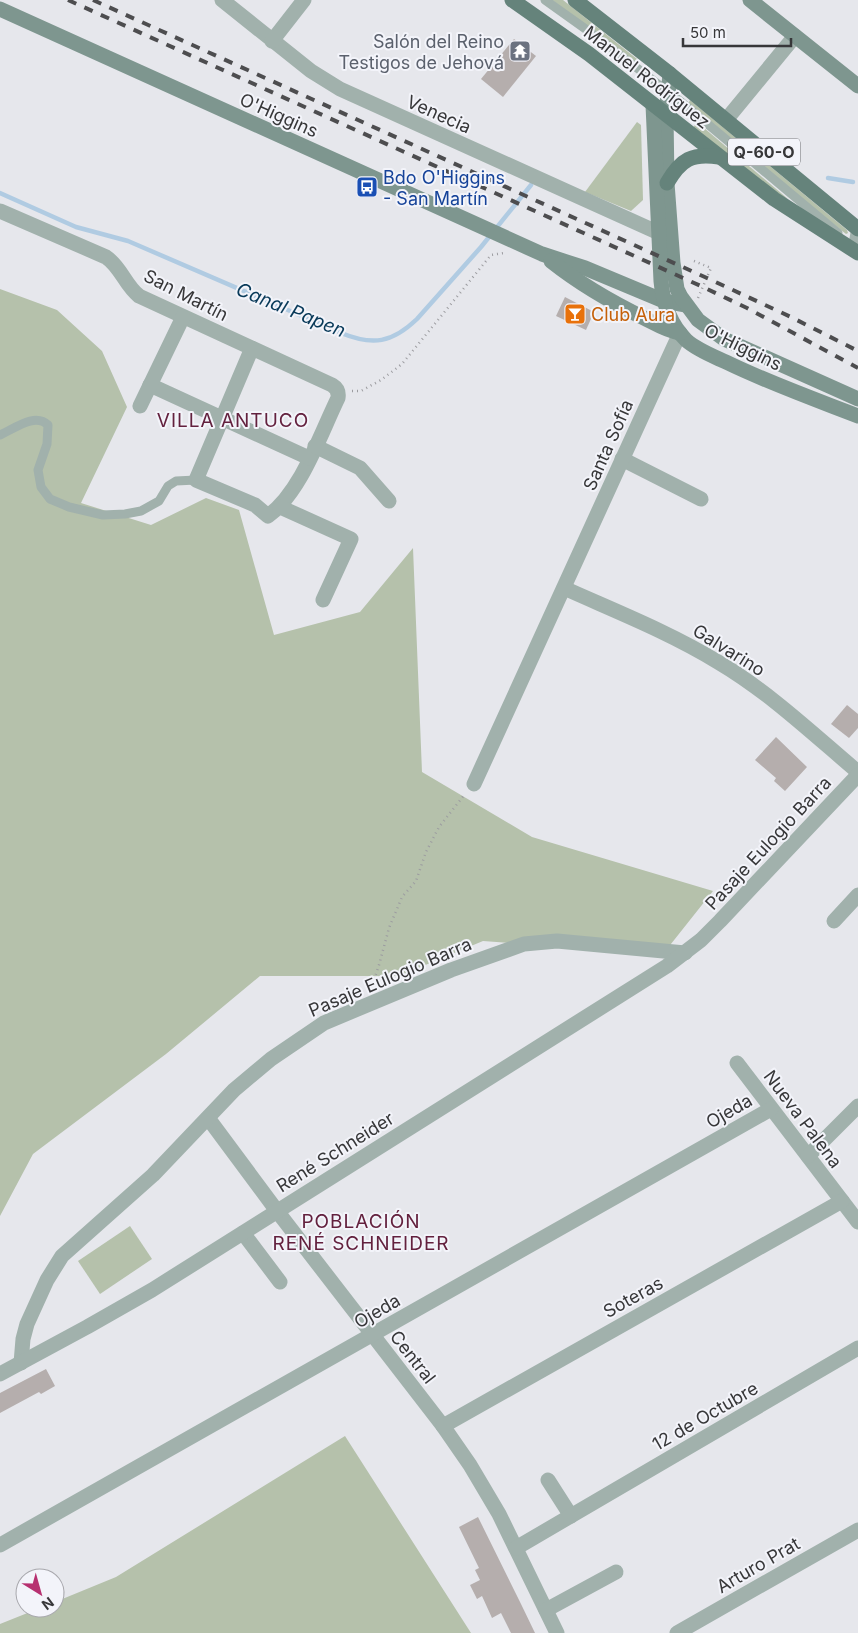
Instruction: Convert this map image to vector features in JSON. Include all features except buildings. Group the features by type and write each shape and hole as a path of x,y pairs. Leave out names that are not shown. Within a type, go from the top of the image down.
{"main road":[{"name":"Manuel Rodríguez","path":"512,0 589,54 774,199 856,252"},
{"name":"Manuel Rodríguez","path":"580,2 726,120 858,231"},
{"path":"667,183 677,168 690,158 701,155 719,157"}],"street":[{"name":"Venecia","path":"222,0 311,71 348,93 659,233"},
{"path":"272,40 304,0"},
{"path":"750,0 858,86"},
{"name":"O'Higgins","path":"0,9 485,229 542,254 585,268 666,308"},
{"path":"726,120 795,36"},
{"path":"670,74 666,115 667,183 674,274 678,289 691,303"},
{"path":"653,105 661,281 666,308 680,333"},
{"name":"San Martín","path":"0,211 106,257 117,266 133,292 146,300 332,385 338,391"},
{"path":"856,252 858,231"},
{"name":"O'Higgins","path":"542,254 580,283 651,321 680,333 693,345 745,371 858,416"},
{"path":"651,321 657,321 666,308 691,303"},
{"name":"O'Higgins","path":"691,303 706,327 724,339 858,399"},
{"path":"140,406 183,317"},
{"name":"Santa Sofía","path":"474,784 680,333"},
{"path":"252,348 196,480 255,505 351,540 323,600"},
{"path":"150,386 222,418 360,468 389,501"},
{"path":"274,512 297,484 338,398 338,391"},
{"path":"622,459 701,499"},
{"name":"Galvarino","path":"564,588 672,638 718,662 763,693 858,773"},
{"name":"Pasaje Eulogio Barra","path":"21,1362 23,1339 27,1324 47,1280 62,1256 153,1175 234,1090 271,1059 324,1023 468,964 524,944 557,941 685,953 720,921 858,773"},
{"path":"834,921 858,895"},
{"name":"René Schneider","path":"0,1374 144,1294 685,953"},
{"name":"Nueva Palena","path":"737,1063 858,1222"},
{"path":"808,1156 858,1106"},
{"name":"Ojeda","path":"0,1545 771,1108"},
{"name":"Central","path":"208,1118 442,1426 479,1480 516,1548 557,1633"},
{"name":"Soteras","path":"442,1426 842,1201"},
{"path":"243,1233 280,1282"},
{"name":"12 de Octubre","path":"516,1548 858,1348"},
{"path":"548,1480 571,1516"},
{"name":"Arturo Prat","path":"677,1633 858,1530"},
{"path":"546,1610 616,1572"}],"lane":[{"path":"545,0 669,92 823,220 856,252"},
{"path":"652,79 653,105"},
{"path":"0,435 35,419 43,420 48,425 47,444 38,470 46,495 50,499 69,506 103,515 119,515 140,511 158,501 168,486 176,481 196,480"}],"path":[{"path":"338,391 361,391 381,380 402,364 491,255 513,251 519,244"},
{"path":"691,303 711,268 694,261"},
{"path":"363,1006 379,965 389,928 402,897 416,881 426,852 439,827 452,808 474,784"}],"green space":[{"path":"552,0 563,0 637,59 638,62 635,62"},
{"path":"690,100 847,230 848,233 846,234 687,106"},
{"path":"637,122 641,125 643,200 631,211 585,192"},
{"path":"697,122 788,199 780,195 693,128"},
{"path":"0,289 57,310 102,351 127,407 81,503 151,525 206,498 239,510 274,635 360,612 413,548 422,772 532,837 713,891 663,954 483,941 399,976 260,976 166,1054 33,1154 0,1216"},
{"path":"130,1226 152,1259 100,1294 78,1261"},
{"path":"345,1436 471,1633 0,1633 0,1624 15,1618 65,1618 65,1598 116,1577"}],"waterway":[{"name":"Canal Papen","path":"828,178 853,182"},
{"name":"Canal Papen","path":"0,193 76,227 128,241 341,333 373,341 382,340 399,333 417,319 481,247 531,185"}],"railway":[{"path":"68,0 703,287 747,308 858,368"},
{"path":"93,0 707,278 858,351"}],"place":[{"name":"Salón del Reino Testigos de Jehová","path":"520,51"},
{"name":"Bdo O'Higgins - San Martín","path":"367,187"},
{"name":"Club Aura","path":"575,314"}],"district":[{"name":"VILLA ANTUCO","path":"233,420"},
{"name":"POBLACIÓN RENÉ SCHNEIDER","path":"361,1232"}]}
